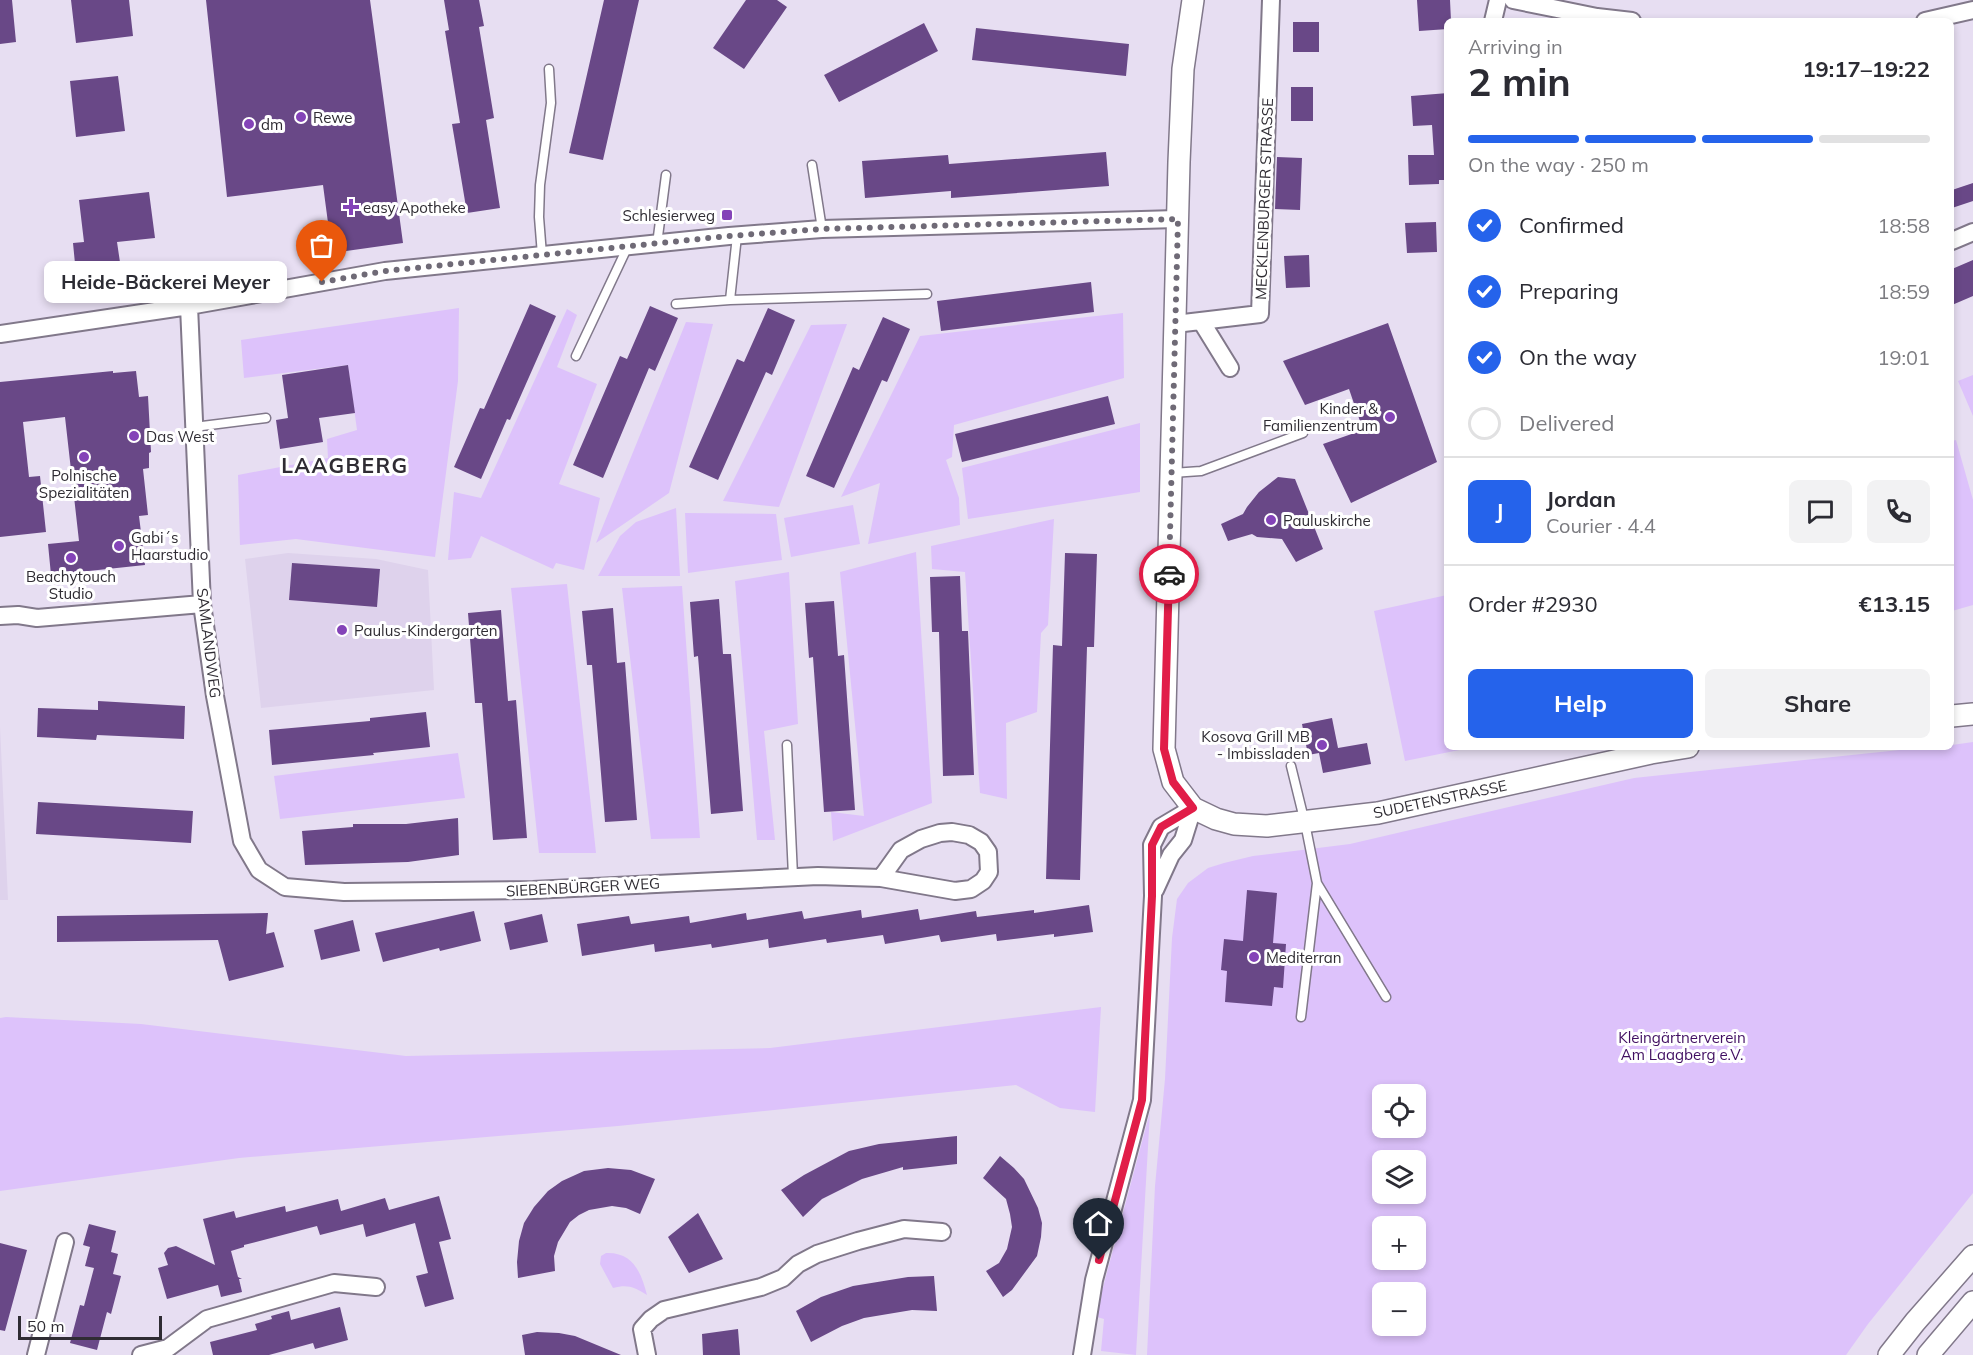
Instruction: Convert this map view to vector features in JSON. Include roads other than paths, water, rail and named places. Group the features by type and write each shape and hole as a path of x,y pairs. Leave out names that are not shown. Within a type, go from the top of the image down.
{"street":[{"path":"1193,0 1183,69 1164,749 1173,782 1193,808"},
{"name":"MECKLENBURGER STRASSE","path":"1175,324 1260,314 1271,0"},
{"path":"1493,18 1498,0"},
{"path":"1513,0 1606,18"},
{"path":"1938,18 1973,10"},
{"path":"0,334 189,306 385,271 628,246 822,229 1178,219"},
{"path":"1954,241 1973,232"},
{"name":"SAMLANDWEG","path":"189,306 202,604 215,696 242,841 259,870 285,887"},
{"path":"1200,321 1230,368"},
{"path":"0,616 18,615 37,618 202,604"},
{"path":"1954,716 1973,714"},
{"name":"SUDETENSTRASSE","path":"1193,808 1216,819 1250,826 1305,822 1378,813 1430,803 1670,750"},
{"path":"1152,896 1171,855 1184,840 1193,808"},
{"path":"1082,1355 1094,1280 1142,1100 1152,896 1152,845 1161,827 1193,808"},
{"name":"SIEBENBÜRGER WEG","path":"285,887 344,892 475,892 793,876 881,878 955,891 971,889 983,882 989,872 988,852 981,842 969,835 940,833 921,839 901,850 881,878"},
{"path":"647,1355 642,1329 664,1310 761,1287 783,1278 798,1264 827,1251 904,1229 942,1232"},
{"path":"36,1355 65,1242"},
{"path":"1889,1355 1971,1256"},
{"path":"141,1355 168,1348 207,1318 334,1284 376,1287"},
{"path":"1928,1355 1973,1302"}],"lane":[{"path":"542,255 539,217 540,185 550,103 549,69"},
{"path":"812,165 822,229"},
{"path":"657,244 666,175"},
{"path":"730,300 737,236"},
{"path":"576,356 628,246"},
{"path":"676,304 730,300 927,294"},
{"path":"194,427 266,418"},
{"path":"1172,473 1201,471 1303,433"},
{"path":"787,745 793,876"},
{"path":"1292,766 1317,883 1300,1017"},
{"path":"1317,883 1386,997"}],"place":[{"name":"Rewe","path":"301,117"},
{"name":"dm","path":"249,124"},
{"name":"easy Apotheke","path":"351,207"},
{"name":"Schlesierweg","path":"727,215"},
{"name":"Heide-Bäckerei Meyer","path":"322,282"},
{"name":"Kinder & Familienzentrum","path":"1390,417"},
{"name":"Das West","path":"134,436"},
{"name":"Polnische Spezialitäten","path":"84,457"},
{"name":"Pauluskirche","path":"1271,520"},
{"name":"Gabi´s Haarstudio","path":"119,546"},
{"name":"Beachytouch Studio","path":"71,558"},
{"name":"Paulus-Kindergarten","path":"342,630"},
{"name":"Kosova Grill MB - Imbissladen","path":"1322,745"},
{"name":"Mediterran","path":"1254,957"}],"district":[{"name":"LAAGBERG","path":"345,465"}],"park label":[{"name":"Kleingärtnerverein Am Laagberg e.V.","path":"1682,1046"}]}
